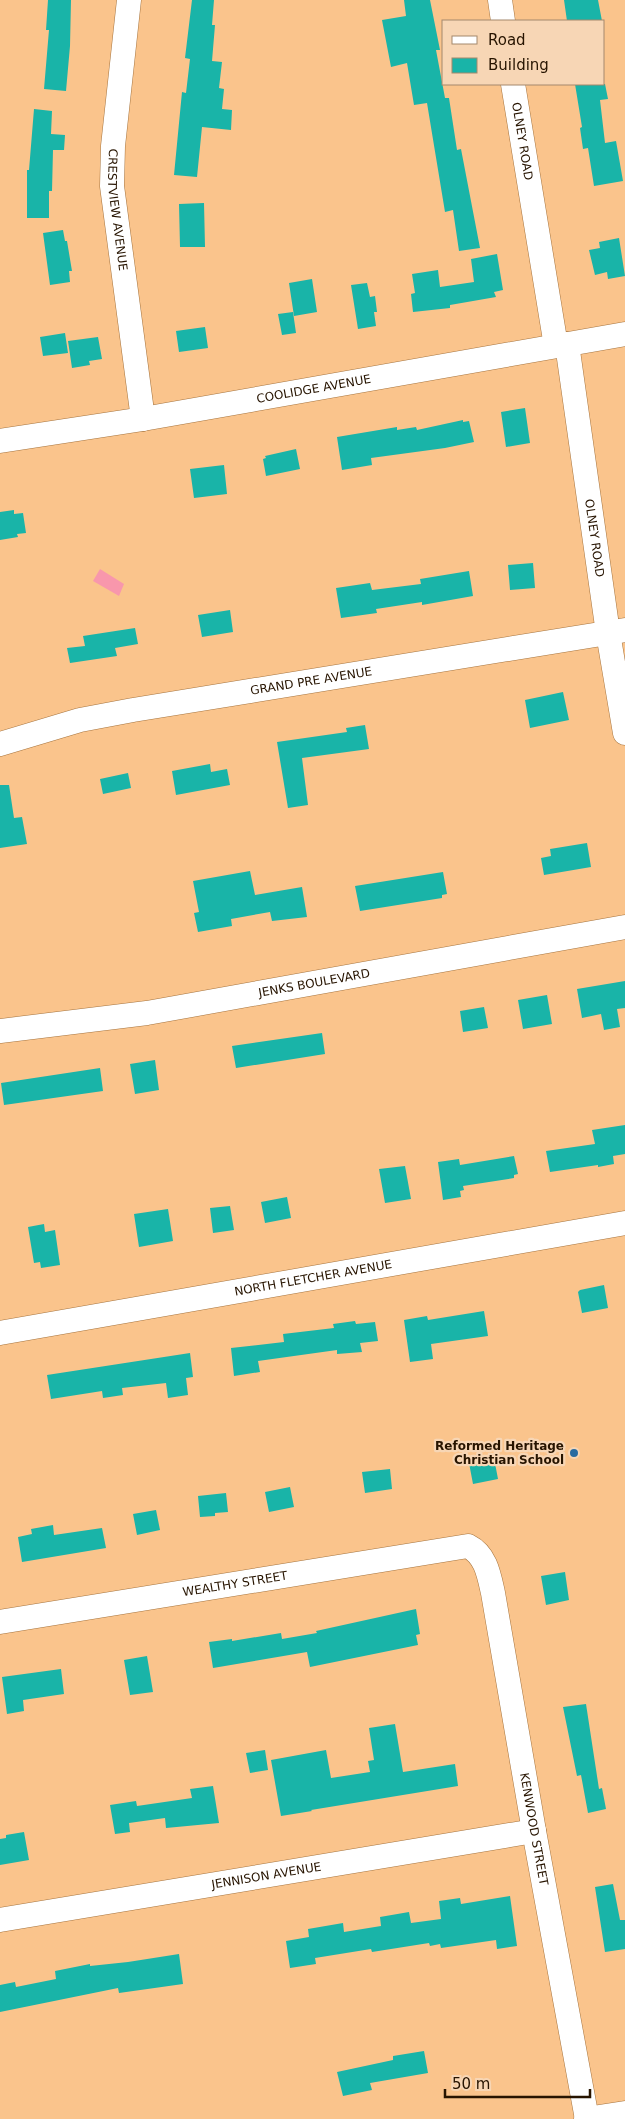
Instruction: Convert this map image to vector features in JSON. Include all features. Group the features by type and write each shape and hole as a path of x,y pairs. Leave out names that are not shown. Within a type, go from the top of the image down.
{"street":[{"name":"CRESTVIEW AVENUE","path":"129,0 113,146 112,186 143,419"},
{"path":"500,0 503,20"},
{"name":"OLNEY ROAD","path":"513,85 617,632 625,733"},
{"name":"COOLIDGE AVENUE","path":"0,441 143,419 625,334"},
{"name":"GRAND PRE AVENUE","path":"0,744 71,722 133,710 617,632"},
{"name":"JENKS BOULEVARD","path":"0,1031 147,1014 625,927"},
{"name":"NORTH FLETCHER AVENUE","path":"0,1332 625,1223"},
{"name":"WEALTHY STREET","path":"0,1622 468,1546"},
{"name":"KENWOOD STREET","path":"468,1546 477,1551 483,1560 493,1593 534,1831 587,2119"},
{"name":"JENNISON AVENUE","path":"0,1920 534,1831"},
{"path":"587,2119 625,2113"}],"shaded area":[{"path":"100,569 124,584 119,596 93,581"}],"building":[{"path":"48,0 71,0 70,46 66,91 44,89 49,30 46,30"},
{"path":"192,0 214,0 212,25 215,25 212,61 222,62 219,88 224,89 222,109 232,110 231,130 202,127 197,177 174,175 182,92 186,93 190,59 185,58"},
{"path":"404,0 430,0 440,50 436,50 442,85 445,98 449,98 457,150 461,149 480,248 459,251 453,210 445,212 427,103 414,105 407,63 391,67 382,20 406,16"},
{"path":"564,0 598,0 602,20 567,20"},
{"path":"605,84 608,99 600,100 605,143 616,141 623,181 594,186 588,148 583,149 580,128 582,127 575,85"},
{"path":"34,109 52,111 51,134 65,135 64,150 53,150 52,191 49,191 49,218 27,218 27,170 29,170"},
{"path":"204,203 205,247 180,247 179,204"},
{"path":"63,230 65,241 67,241 72,271 69,271 70,282 50,285 43,233"},
{"path":"619,238 625,276 608,279 607,272 595,275 589,250 600,248 599,242"},
{"path":"497,254 503,290 494,292 496,297 450,305 450,308 413,312 411,294 415,293 412,274 438,270 440,287 474,282 471,259"},
{"path":"312,279 317,312 294,316 289,283"},
{"path":"367,283 370,297 375,296 377,312 374,312 376,326 358,329 351,285"},
{"path":"293,312 296,333 282,335 278,314"},
{"path":"205,327 208,348 179,352 176,331"},
{"path":"65,333 68,353 43,356 40,337"},
{"path":"98,337 102,359 89,361 90,365 72,368 68,341"},
{"path":"525,408 530,443 506,447 501,412"},
{"path":"463,420 463,422 469,421 474,442 371,458 372,465 342,470 337,437 397,427 397,430 416,427 417,430"},
{"path":"296,449 300,469 266,476 263,459 266,458 265,456"},
{"path":"224,465 227,494 194,498 190,469"},
{"path":"14,510 14,514 23,513 26,533 17,534 18,537 0,540 0,512"},
{"path":"533,563 535,588 510,590 508,565"},
{"path":"469,571 473,596 422,605 422,602 376,609 377,613 341,618 336,588 370,583 372,590 421,584 420,579"},
{"path":"230,610 233,632 202,637 198,615"},
{"path":"135,628 138,644 115,648 117,656 70,663 67,648 85,646 83,636"},
{"path":"563,692 569,720 530,728 525,700"},
{"path":"365,725 369,749 302,758 308,805 288,808 277,742 347,732 346,728"},
{"path":"210,764 211,772 227,769 230,785 176,795 172,771"},
{"path":"128,773 131,788 103,794 100,779"},
{"path":"0,785 9,785 14,818 22,817 27,844 0,848"},
{"path":"587,843 591,867 544,875 541,858 551,856 550,849"},
{"path":"250,871 255,895 302,887 307,917 272,921 270,912 231,919 232,926 198,932 194,913 199,912 193,881"},
{"path":"443,872 447,894 442,895 442,898 360,911 355,886"},
{"path":"625,981 625,1008 617,1009 620,1027 604,1030 601,1014 582,1018 577,989"},
{"path":"547,995 552,1024 523,1029 518,1000"},
{"path":"484,1007 488,1028 463,1032 460,1011"},
{"path":"322,1033 325,1054 236,1068 232,1046"},
{"path":"155,1060 159,1090 135,1094 130,1064"},
{"path":"100,1068 103,1091 4,1105 1,1083"},
{"path":"625,1125 625,1154 613,1156 614,1164 550,1172 546,1151 595,1144 592,1130"},
{"path":"514,1156 518,1174 514,1175 514,1178 463,1186 464,1190 460,1191 461,1197 443,1200 438,1162 459,1159 460,1165"},
{"path":"405,1166 411,1199 385,1203 379,1169"},
{"path":"287,1197 291,1218 265,1223 261,1202"},
{"path":"230,1206 234,1230 213,1233 210,1208"},
{"path":"168,1209 173,1241 139,1247 134,1214"},
{"path":"44,1224 45,1232 55,1230 60,1265 41,1268 40,1262 34,1263 28,1227"},
{"path":"604,1285 608,1308 582,1313 578,1292"},
{"path":"484,1311 488,1336 431,1344 433,1359 410,1362 404,1320 427,1316 428,1320"},
{"path":"355,1321 356,1324 375,1322 378,1341 360,1343 362,1352 337,1354 337,1350 258,1361 260,1372 234,1376 231,1348 284,1342 283,1334 334,1328 333,1324"},
{"path":"190,1353 193,1377 186,1378 188,1395 168,1398 166,1383 122,1388 123,1395 103,1398 102,1391 51,1399 47,1375"},
{"path":"494,1458 498,1479 473,1484 469,1463"},
{"path":"390,1469 392,1489 365,1493 362,1472"},
{"path":"290,1487 294,1507 269,1512 265,1492"},
{"path":"226,1493 228,1512 215,1513 215,1516 200,1517 198,1496"},
{"path":"156,1510 160,1530 137,1535 133,1514"},
{"path":"53,1525 54,1535 102,1528 106,1548 22,1562 18,1537 32,1534 31,1529"},
{"path":"565,1572 569,1600 546,1605 541,1576"},
{"path":"416,1609 420,1634 416,1635 418,1645 310,1667 307,1652 213,1668 209,1642 232,1639 232,1641 281,1633 282,1639 317,1633 316,1631"},
{"path":"147,1656 153,1692 130,1695 124,1660"},
{"path":"61,1669 64,1694 23,1700 24,1711 7,1714 2,1677"},
{"path":"586,1704 599,1789 602,1788 606,1809 588,1813 581,1775 577,1776 563,1707"},
{"path":"395,1724 403,1772 455,1764 458,1786 281,1816 271,1760 326,1750 331,1778 370,1772 368,1761 374,1760 369,1728"},
{"path":"265,1750 268,1770 250,1773 246,1753"},
{"path":"213,1786 219,1823 166,1828 165,1818 129,1823 130,1832 115,1834 110,1805 136,1801 137,1806 192,1798 190,1789"},
{"path":"24,1832 29,1860 0,1865 0,1839 6,1838 6,1835"},
{"path":"613,1884 620,1920 625,1920 625,1949 605,1952 595,1887"},
{"path":"510,1896 517,1946 497,1949 496,1940 441,1948 440,1944 430,1946 429,1943 372,1952 371,1949 315,1958 316,1964 290,1968 286,1941 309,1937 308,1929 343,1923 344,1932 381,1926 380,1917 409,1912 411,1923 441,1919 439,1901 460,1898 461,1904"},
{"path":"179,1954 183,1984 119,1993 118,1988 0,2012 0,1985 15,1982 16,1987 56,1979 55,1971 90,1964 90,1966 128,1962"},
{"path":"424,2051 428,2073 370,2083 372,2090 343,2096 337,2072 393,2060 393,2056"}],"place":[{"name":"Reformed Heritage Christian School","path":"574,1453"}]}
